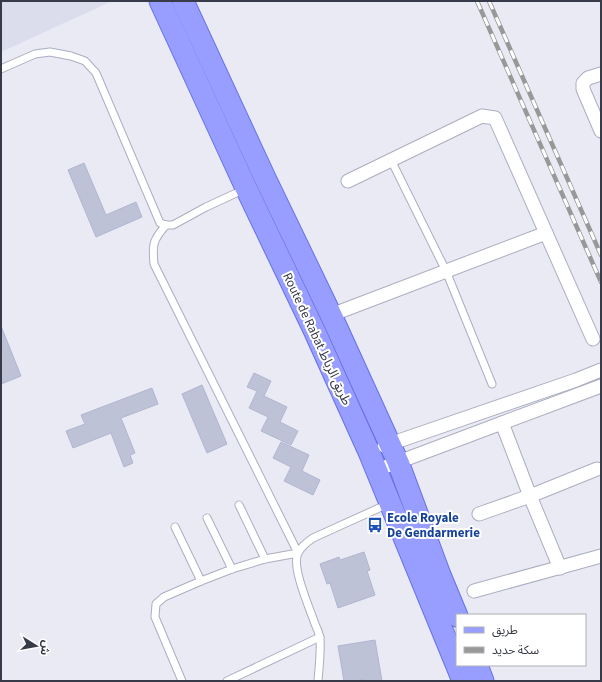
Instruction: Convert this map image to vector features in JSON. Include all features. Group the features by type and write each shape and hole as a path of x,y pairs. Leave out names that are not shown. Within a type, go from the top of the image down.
{"main road":[{"name":"Route de Rabat طريق الرباط","path":"160,1 255,183 331,315 394,453 400,499 456,661"},
{"name":"Route de Rabat طريق الرباط","path":"183,1 314,330 373,461 400,499 456,614"},
{"name":"Route de Rabat طريق الرباط","path":"458,666 463,681"},
{"path":"477,666 483,681"}],"street":[{"path":"601,74 588,78 583,83 582,89 601,131"},
{"path":"348,181 482,116 496,118 593,339"},
{"path":"331,315 546,233"},
{"path":"373,461 601,370"},
{"path":"373,461 394,453 502,423 601,386"},
{"path":"502,423 560,568"},
{"path":"479,514 530,496 597,469"},
{"path":"474,591 601,556"}],"lane":[{"path":"1,69 35,54 50,52 71,56 85,61 96,73 160,223 173,225 255,183"},
{"path":"391,160 446,271 492,384"},
{"path":"166,225 158,235 153,248 154,264 298,553"},
{"path":"318,681 320,637 303,591 298,572 296,560 298,553 304,545 313,538 400,499"},
{"path":"239,505 265,559"},
{"path":"208,518 232,569"},
{"path":"175,527 201,581"},
{"path":"182,681 155,617 156,604 164,597 232,569 265,559 298,553"},
{"path":"227,681 320,637"}],"shaded area":[{"path":"5,1 112,1 1,52 1,3"}],"building":[{"path":"84,163 106,215 136,202 142,217 96,237 68,170"},
{"path":"1,326 21,376 1,384"},
{"path":"254,373 271,381 264,396 287,407 280,422 298,431 291,445 261,431 268,417 249,408 257,391 247,387"},
{"path":"202,385 227,444 207,453 182,394"},
{"path":"152,388 158,404 121,418 135,453 130,455 133,463 124,467 111,433 73,448 66,431 85,424 81,415"},
{"path":"281,442 309,455 302,471 320,480 313,495 284,481 291,467 273,458"},
{"path":"364,552 370,570 367,571 375,595 338,608 330,583 327,584 320,564 339,557 340,560"},
{"path":"375,640 382,681 344,681 338,646"}],"railway":[{"path":"477,1 601,282"},
{"path":"489,1 601,255"}],"place":[{"name":"Ecole Royale De Gendarmerie","path":"375,525"}]}
